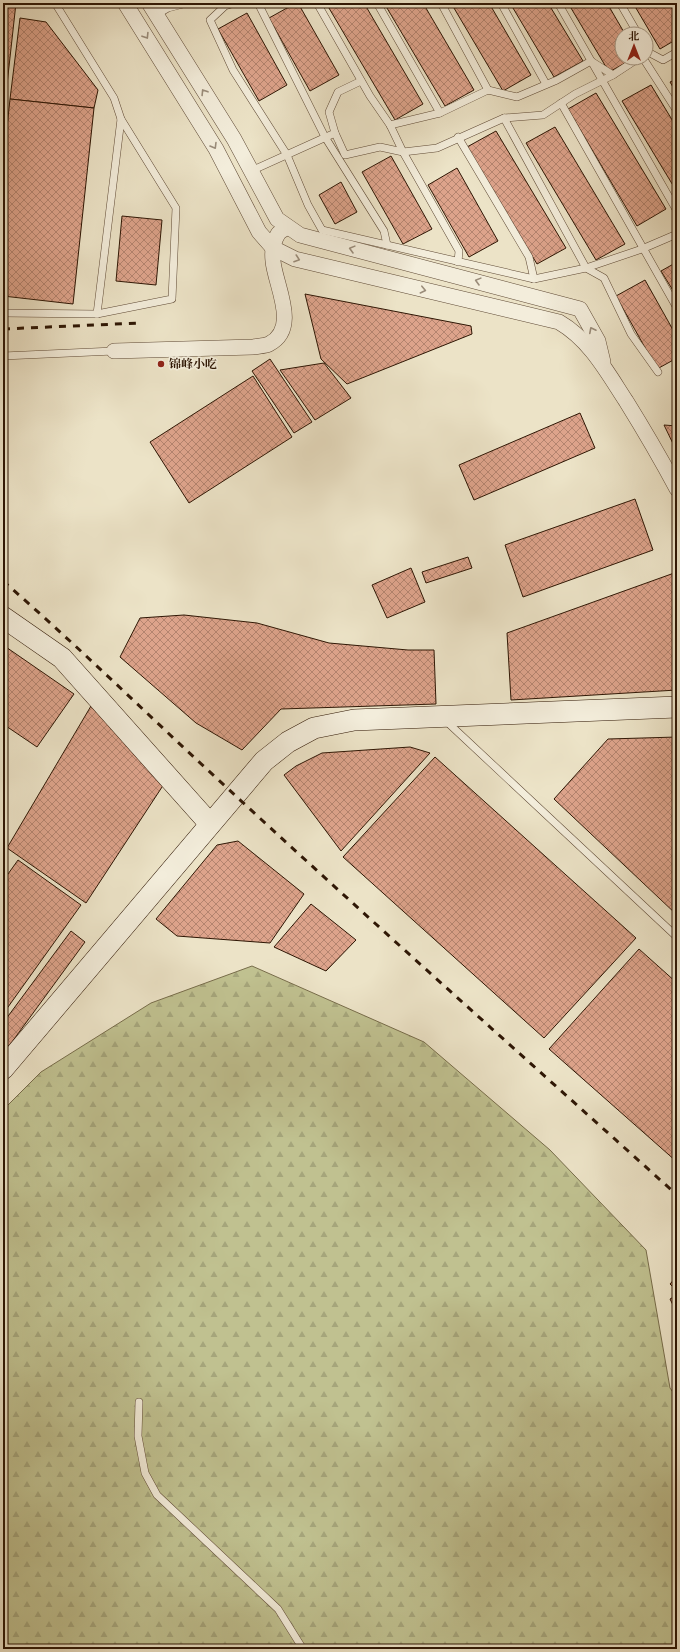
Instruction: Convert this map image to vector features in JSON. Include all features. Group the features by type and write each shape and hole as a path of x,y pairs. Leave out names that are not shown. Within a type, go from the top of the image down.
{"street":[{"path":"114,351 268,345 277,338 282,330 284,314 284,303 273,255 259,232 216,149 125,3"},
{"path":"153,9 234,139 277,219 300,235 580,309 598,341 604,367"},
{"path":"273,255 279,233 288,227"},
{"path":"273,255 559,322 571,329 585,343 604,367 654,447 677,489"},
{"path":"3,617 62,658 210,824"},
{"path":"3,1069 264,761 288,742 314,728 354,720 677,707"}],"lane":[{"path":"3,313 97,314 172,299 176,208 121,118 114,98 55,3"},
{"path":"153,9 168,8 187,3"},
{"path":"236,3 225,6 210,20 233,70 287,155 308,205 322,230 534,279 586,268 642,249 677,234"},
{"path":"258,3 325,138 384,231 387,245"},
{"path":"317,3 362,81 390,125 403,152 459,251 458,262"},
{"path":"377,3 440,113"},
{"path":"441,3 488,90"},
{"path":"501,3 546,84"},
{"path":"558,3 677,211"},
{"path":"620,3 633,26"},
{"path":"654,56 663,60 677,52"},
{"path":"390,125 440,113 488,90 517,97 591,62"},
{"path":"591,62 613,75"},
{"path":"362,81 338,92 329,112 335,133 345,155 380,147 403,152 437,148 504,118 543,115 575,94 602,81 627,66"},
{"path":"653,66 677,111"},
{"path":"561,103 642,249 677,308"},
{"path":"97,314 121,118"},
{"path":"504,118 586,268 604,278 631,334 658,372"},
{"path":"251,171 335,133"},
{"path":"458,138 529,257 534,279"},
{"path":"3,356 114,351"},
{"path":"441,717 677,937"},
{"path":"139,1402 138,1436 145,1473 157,1495 278,1609 303,1649"}],"green space":[{"path":"252,966 424,1042 550,1150 646,1250 670,1388 677,1398 677,1649 3,1649 3,1110 41,1072 151,1003"}],"building":[{"path":"3,3 16,3 3,121"},
{"path":"298,3 339,75 310,91 269,18"},
{"path":"326,3 364,3 423,104 395,120"},
{"path":"384,3 423,3 474,90 445,106"},
{"path":"451,3 489,3 531,75 503,91"},
{"path":"510,3 548,3 583,61 554,77"},
{"path":"568,3 607,3 620,26 614,26 614,66 620,66 609,72"},
{"path":"633,3 671,3 677,13 677,39 660,49 654,39 654,26 646,26"},
{"path":"247,13 287,85 259,101 218,29"},
{"path":"20,18 46,22 98,90 94,108 10,99"},
{"path":"677,79 677,94 670,82"},
{"path":"651,85 677,128 677,192 622,101"},
{"path":"596,93 666,209 637,226 568,109"},
{"path":"10,99 94,108 73,304 3,296 3,165"},
{"path":"555,127 625,244 596,260 526,143"},
{"path":"496,131 566,248 537,264 467,147"},
{"path":"391,156 432,229 403,244 362,172"},
{"path":"457,168 498,241 469,257 428,185"},
{"path":"341,182 357,212 335,224 319,195"},
{"path":"122,216 162,220 156,285 116,281"},
{"path":"677,262 677,297 661,271"},
{"path":"645,280 677,337 677,358 657,369 616,296"},
{"path":"305,294 471,326 472,334 347,384 321,359"},
{"path":"270,359 312,422 294,433 252,371"},
{"path":"324,363 351,398 315,420 280,370"},
{"path":"253,376 292,437 189,503 150,442"},
{"path":"580,413 595,448 474,500 459,465"},
{"path":"664,425 677,426 677,452"},
{"path":"635,499 653,550 523,597 505,545"},
{"path":"468,557 472,568 426,583 422,572"},
{"path":"411,568 425,602 387,618 372,585"},
{"path":"677,572 677,690 511,700 507,633"},
{"path":"184,615 257,623 329,643 408,650 434,650 436,704 281,709 242,750 196,723 120,657 140,618"},
{"path":"3,645 74,694 37,747 3,724"},
{"path":"91,706 164,784 86,903 7,848"},
{"path":"677,737 677,915 554,799 608,739"},
{"path":"410,747 430,753 341,851 284,775 296,766 322,753"},
{"path":"435,757 636,938 544,1038 343,857"},
{"path":"238,841 304,894 270,943 177,936 156,919 217,845"},
{"path":"18,860 81,905 3,1014 3,881"},
{"path":"311,904 356,940 326,971 274,947"},
{"path":"71,931 85,942 9,1046 3,1041 3,1023"},
{"path":"639,949 677,983 677,1162 549,1049"},
{"path":"677,1276 677,1291 670,1284"},
{"path":"677,1295 677,1313 670,1299"}],"railway":[{"path":"3,329 140,323"},
{"path":"3,581 59,631 337,889 677,1195"}],"place":[{"name":"锦峰小吃","path":"161,364"}]}
